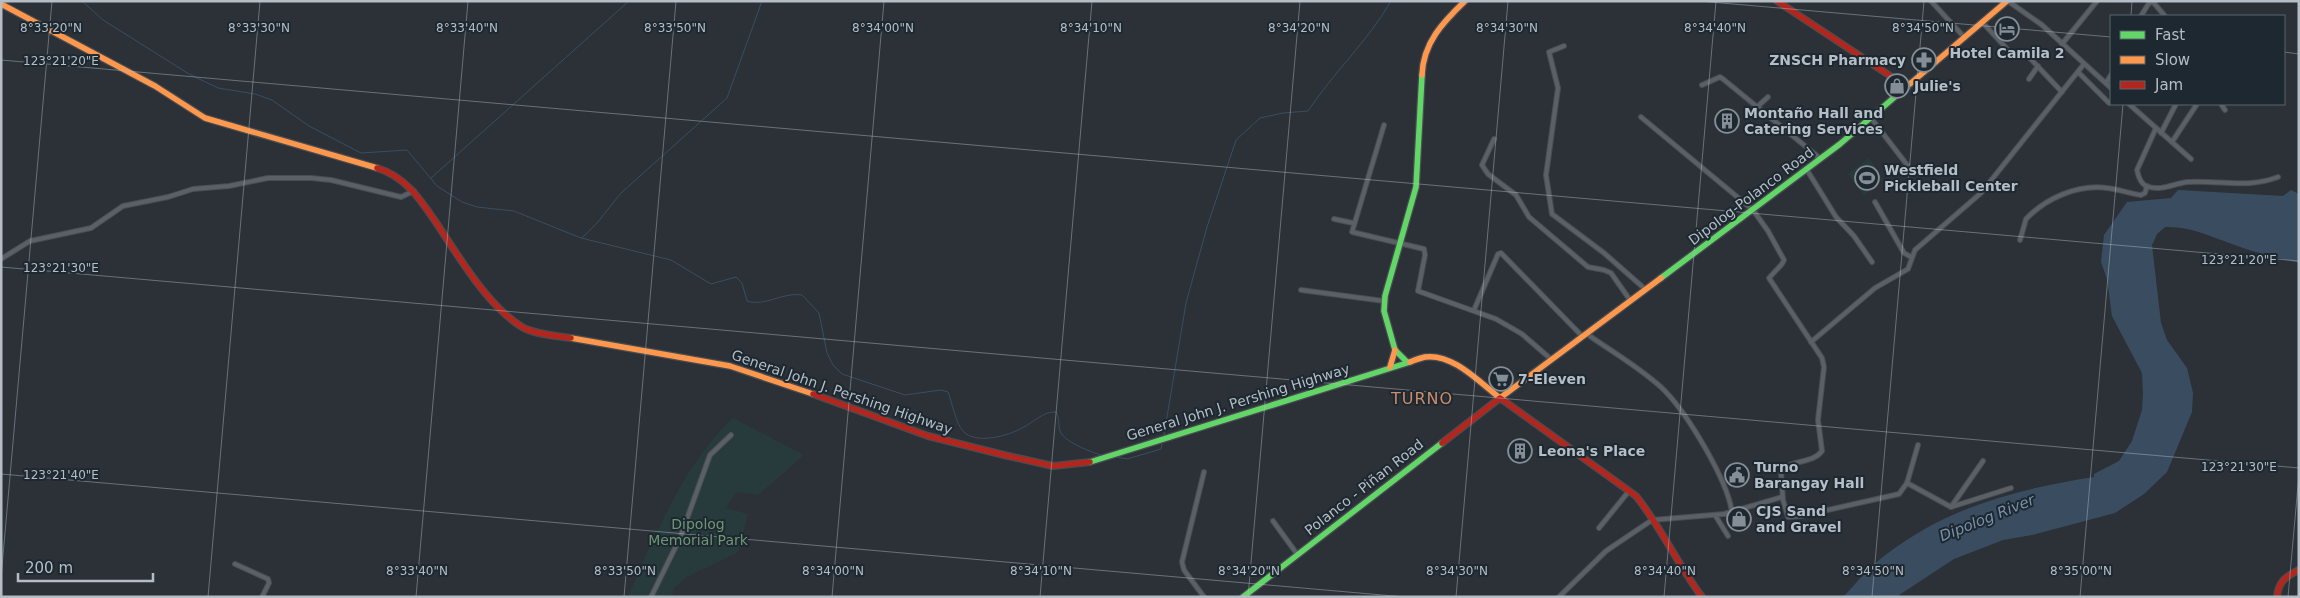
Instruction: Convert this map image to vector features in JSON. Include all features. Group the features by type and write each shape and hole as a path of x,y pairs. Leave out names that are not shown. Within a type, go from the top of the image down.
{"main road":[{"path":"1407,362 1395,350 1385,315 1384,301 1418,178 1422,66 1426,49 1436,32 1465,1"},
{"path":"1777,1 1907,87"},
{"name":"Dipolog-Polanco Road","path":"1500,398 1632,302 1807,170 2008,1"},
{"name":"General John J. Pershing Highway","path":"1,4 155,86 206,118 228,127 380,168 400,178 414,191 475,281 510,318 524,328 564,337 730,366 806,391 928,436 1053,466 1090,462 1407,362 1433,356 1443,359 1454,364 1629,491 1642,503 1668,549 1702,597"},
{"path":"1390,367 1395,350"},
{"name":"Polanco - Piñan Road","path":"1243,597 1500,398"},
{"path":"2277,597 2279,583 2284,577 2299,570"}],"street":[{"path":"1932,1 1965,38"},
{"path":"2008,1 2042,24 2110,87"},
{"path":"2062,44 2097,1"},
{"path":"2142,15 2149,3 2153,2 2164,15"},
{"path":"1983,23 2008,50"},
{"path":"1564,46 1549,52 1558,88 1546,175 1552,214 1604,253 1647,290"},
{"path":"2026,54 2062,92"},
{"path":"1811,342 1875,288 1910,268 1911,258 1920,245 1981,193 2084,64"},
{"path":"2029,79 2038,66"},
{"path":"2078,72 2109,103"},
{"path":"1702,85 1720,77 1821,159"},
{"path":"2106,83 2110,77"},
{"path":"1757,107 1768,97"},
{"path":"2130,105 2191,159"},
{"path":"2161,133 2175,105"},
{"path":"2172,142 2195,105"},
{"path":"2222,105 2225,110"},
{"path":"1641,117 1752,210 1784,260 1769,278 1823,362 1818,420 1822,451 1818,455 1782,469 1780,476 1786,514 1793,518 1899,494 1907,483 1918,445"},
{"path":"1871,118 1911,170"},
{"path":"1384,125 1353,223 1353,233 1425,251 1418,292 1474,310 1522,334 1552,360"},
{"path":"2156,128 2137,170 2141,182 2147,186 2166,188 2183,182 2254,184 2278,177"},
{"path":"1494,138 1482,165 1484,171 1516,195 1529,217 1588,267 1611,273 1632,302"},
{"path":"1807,170 1836,217 1854,236 1872,262"},
{"path":"1,259 30,241 91,228 123,206 152,201 192,189 229,186 276,177 331,180 401,197 414,191"},
{"path":"2020,240 2026,219 2062,194 2097,188 2141,195 2145,193 2147,186"},
{"path":"1875,202 1904,253 1911,258"},
{"path":"1334,219 1353,223"},
{"path":"1474,310 1498,254 1501,254 1585,335 1655,382 1669,396 1690,426 1722,479 1732,512"},
{"path":"1301,290 1384,301"},
{"path":"651,597 680,538 710,455 731,435"},
{"path":"1951,507 1983,461"},
{"path":"1204,472 1182,562 1184,570 1204,597"},
{"path":"1907,483 1951,507 2011,488"},
{"path":"1599,528 1629,491"},
{"path":"1559,597 1606,551 1652,520 1732,512 1782,497"},
{"path":"1715,515 1728,536"},
{"path":"1273,521 1297,554"},
{"path":"235,564 268,579 269,583 262,597"}],"green space":[{"name":"Westfield Pickleball Center","path":"1869,158 1883,179 1864,195 1848,174"},
{"name":"Dipolog Memorial Park","path":"733,418 804,455 758,495 736,492 726,508 748,514 738,552 687,577 674,588 672,597 628,597 648,550 685,479 715,436"}],"water":[{"name":"Dipolog River","path":"2178,190 2283,196 2291,190 2299,194 2299,263 2259,253 2184,228 2165,227 2157,234 2152,245 2161,323 2167,340 2187,368 2193,393 2192,412 2167,472 2144,494 2115,513 2032,535 2003,540 1954,559 1896,597 1843,597 1872,566 1922,530 1976,505 2004,496 2063,482 2094,477 2094,474 2119,461 2132,441 2142,410 2142,373 2112,316 2107,279 2101,262 2104,235 2127,202 2171,198"}],"waterway":[{"path":"82,1 103,20 189,74 218,88 255,94 272,100 309,126 361,153 407,150 437,186 462,202 477,207 514,211 581,238 671,260 711,284 736,277 742,283 747,301 760,302 802,295 819,313 827,353 833,365 842,374 905,395 941,390 948,392 958,423 968,435 975,438 1000,436 1016,431 1047,413 1056,412 1062,435 1078,446 1101,455"},
{"path":"431,178 629,1"},
{"path":"582,238 597,223 621,193 727,98 762,1"},
{"path":"1164,435 1186,303 1207,227 1236,140 1260,118 1283,113 1308,111 1328,83 1372,30 1391,1"},
{"path":"1116,457 1127,459 1161,449 1162,444"}],"traffic: fast":[{"path":"1407,362 1395,350 1384,311 1385,296 1416,187 1422,75"},
{"path":"1661,278 1840,144 1911,83"},
{"path":"1090,462 1410,362"},
{"path":"1243,597 1442,443"}],"traffic: slow":[{"path":"1422,75 1423,63 1430,43 1442,25 1465,1"},
{"path":"1911,83 2007,1"},
{"path":"1,4 155,86 205,118 377,168"},
{"path":"1410,362 1425,357 1446,360 1466,370 1500,398 1661,278"},
{"path":"571,338 730,366 813,394"},
{"path":"1390,367 1395,350"}],"traffic: jam":[{"path":"1777,1 1907,87"},
{"path":"377,168 388,172 413,192 476,282 510,318 522,327 533,331 571,338"},
{"path":"813,394 928,436 1004,455 1053,466 1090,462"},
{"path":"1442,443 1500,398 1636,496 1702,597"},
{"path":"2277,597 2281,583 2299,570"}],"place":[{"name":"Hotel Camila 2","path":"2007,29"},
{"name":"ZNSCH Pharmacy","path":"1924,60"},
{"name":"Julie's","path":"1897,86"},
{"name":"Montaño Hall and Catering Services","path":"1727,121"},
{"name":"Westfield Pickleball Center","path":"1867,178"},
{"name":"7-Eleven","path":"1501,379"},
{"name":"Leona's Place","path":"1520,451"},
{"name":"Turno Barangay Hall","path":"1737,475"},
{"name":"CJS Sand and Gravel","path":"1739,519"}],"district":[{"name":"TURNO","path":"1422,398"}]}
